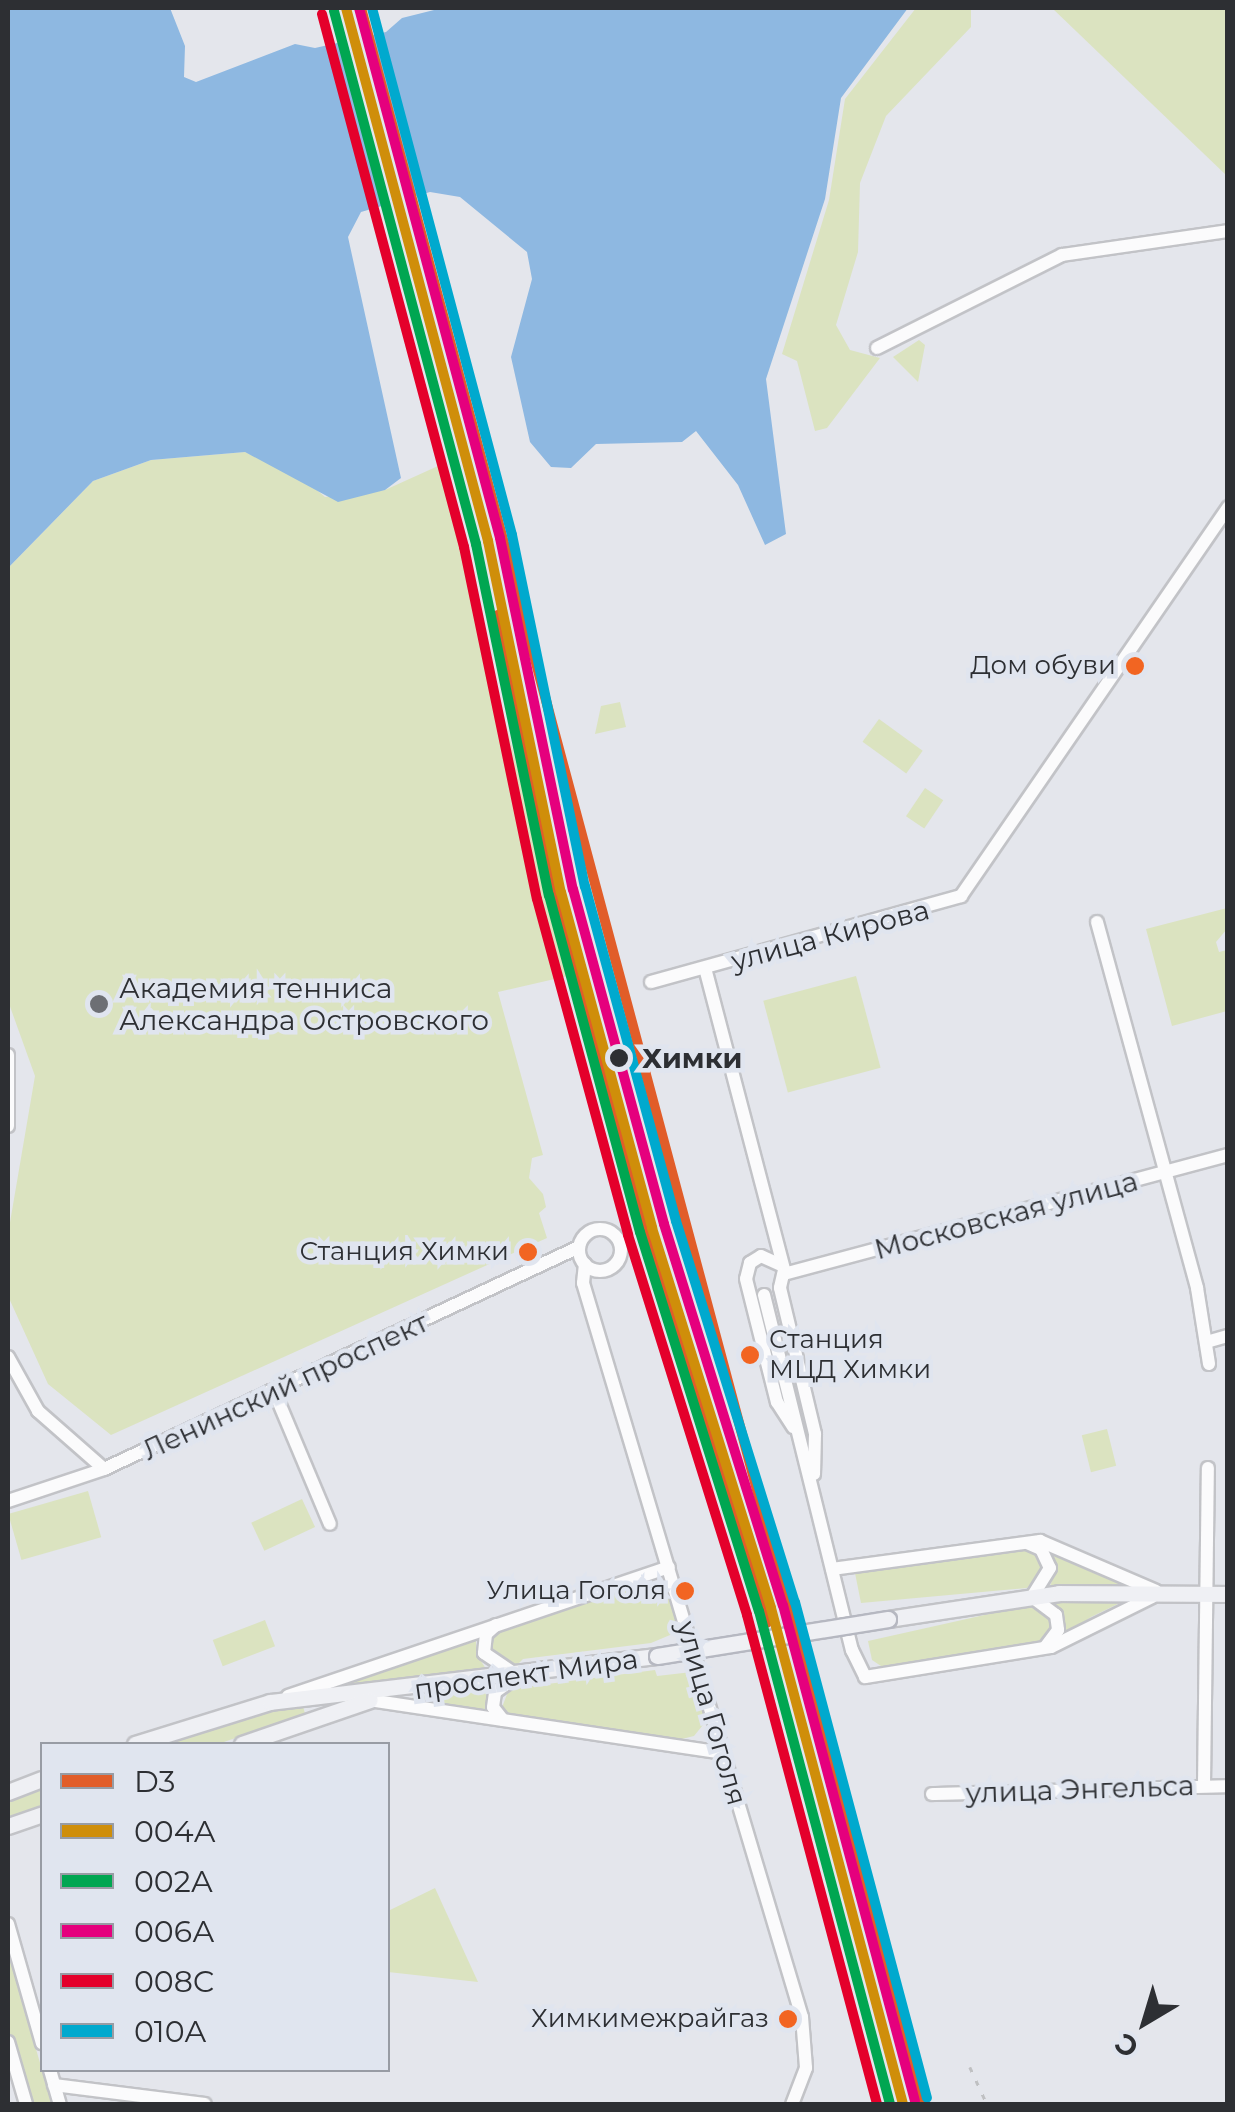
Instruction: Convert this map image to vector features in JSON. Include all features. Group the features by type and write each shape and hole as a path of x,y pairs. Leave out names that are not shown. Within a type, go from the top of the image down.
{"main road":[{"name":"проспект Мира","path":"141,1742 270,1702 395,1692 657,1656 1032,1597 1228,1594"},
{"name":"проспект Мира","path":"248,1742 395,1692"},
{"path":"8,1792 40,1780"},
{"path":"8,1826 40,1815"}],"street":[{"path":"877,348 1062,255 1228,231"},
{"name":"улица Кирова","path":"651,982 961,896 1228,507"},
{"path":"1098,922 1210,1341 1209,1364"},
{"path":"705,968 784,1270 780,1288 815,1434 812,1490"},
{"path":"8,1056 8,1126"},
{"name":"Московская улица","path":"784,1270 1228,1155"},
{"name":"Ленинский проспект","path":"8,1501 104,1468 559,1261 580,1255"},
{"name":"улица Гоголя","path":"580,1255 583,1283 802,2017 806,2068 792,2104"},
{"path":"784,1270 767,1256 755,1259 748,1284 778,1402 800,1437"},
{"path":"748,1284 764,1294 832,1568 865,1676 1043,1648 1162,1594"},
{"path":"764,1294 780,1288"},
{"path":"1210,1341 1228,1336"},
{"path":"8,1357 38,1411 104,1468"},
{"path":"274,1390 330,1524"},
{"path":"1204,1785 1208,1468"},
{"path":"832,1568 1024,1543 1060,1546 1162,1594"},
{"path":"1024,1543 1040,1549 1050,1568 1032,1597 1051,1608 1058,1622 1043,1648"},
{"path":"270,1702 669,1567"},
{"path":"503,1622 486,1634 486,1656 500,1668 524,1674"},
{"path":"504,1720 493,1708 494,1692 524,1674"},
{"path":"369,1700 724,1753"},
{"name":"улица Энгельса","path":"932,1794 1228,1786"},
{"path":"8,1924 40,2037"},
{"path":"8,2042 26,2104"},
{"path":"51,2072 60,2104"},
{"path":"54,2085 205,2104"},
{"path":"115,2104 140,2096"}],"green space":[{"path":"916,8 971,8 971,27 886,116 860,183 858,252 836,325 850,350 880,358 827,428 815,431 797,361 782,354 829,200 845,99"},
{"path":"1052,8 1227,8 1227,176"},
{"path":"919,340 925,345 918,382 893,357"},
{"path":"245,452 304,479 325,497 385,490 438,466 572,975 498,992 543,1155 532,1158 529,1178 543,1194 546,1207 539,1213 547,1238 111,1435 48,1384 8,1296 8,1234 35,1076 8,1001 8,568 93,481 151,460"},
{"path":"620,702 626,727 595,734 601,706"},
{"path":"879,719 923,751 906,773 863,742"},
{"path":"925,788 943,800 924,828 906,816"},
{"path":"1227,908 1227,929 1216,942 1219,952 1227,950 1227,1011 1172,1026 1146,929"},
{"path":"856,976 881,1068 788,1093 763,1001"},
{"path":"1107,1429 1116,1466 1091,1472 1082,1435"},
{"path":"88,1491 101,1537 21,1560 8,1514"},
{"path":"302,1499 315,1527 264,1551 251,1523"},
{"path":"1027,1548 1038,1552 1045,1570 1027,1588 861,1603 855,1573 861,1570"},
{"path":"1045,1548 1121,1584 1050,1586 1056,1569"},
{"path":"642,1583 671,1596 682,1630 651,1643 523,1659 516,1666 491,1652 495,1632"},
{"path":"1124,1601 1062,1637 1062,1614 1052,1602"},
{"path":"1029,1605 1048,1611 1053,1629 1038,1644 884,1668 872,1660 868,1641"},
{"path":"265,1620 275,1646 223,1666 213,1640"},
{"path":"476,1637 476,1653 486,1669 347,1688 346,1683"},
{"path":"655,1670 657,1676 692,1672 707,1720 694,1736 678,1740 508,1716 501,1710 509,1689"},
{"path":"492,1685 488,1698 496,1718 399,1700"},
{"path":"303,1706 305,1714 224,1742 164,1742 260,1710"},
{"path":"40,1786 40,1808 8,1819 8,1798"},
{"path":"435,1888 478,1982 390,1972 390,1910"},
{"path":"8,1953 52,2104 31,2104 8,2027"}],"water":[{"path":"8,8 170,8 185,46 184,77 196,82 295,44 315,48 386,32 402,18 442,8 908,8 841,98 825,199 766,379 786,534 765,545 738,485 696,431 682,442 596,444 571,468 551,467 530,442 511,357 532,279 527,252 460,197 430,192 361,212 348,237 401,478 385,490 338,502 245,452 151,460 93,481 8,568"}],"pier":[{"path":"370,30 416,201 388,208 342,38"}],"railway":[{"path":"970,2067 987,2104"}],"transit line":[{"name":"004А","path":"346,8 488,541 561,892 652,1228 771,1608 903,2104"},
{"name":"006А","path":"359,8 500,538 573,889 664,1224 783,1605 915,2101"},
{"name":"D3","path":"361,8 921,2104"},
{"name":"010А","path":"372,8 512,535 585,886 676,1221 795,1602 927,2098"},
{"name":"002А","path":"334,11 476,544 549,895 640,1232 759,1611 890,2104"},
{"name":"008С","path":"322,14 464,547 537,899 628,1235 747,1615 877,2104"},
{"name":"D3","path":"498,615 556,894 646,1230 767,1623"}],"place":[{"name":"Дом обуви","path":"1135,666"},
{"name":"Академия тенниса Александра Островского","path":"99,1004"},
{"name":"Химки","path":"619,1058"},
{"name":"Станция Химки","path":"528,1252"},
{"name":"Станция МЦД Химки","path":"750,1355"},
{"name":"Улица Гоголя","path":"685,1591"},
{"name":"Химкимежрайгаз","path":"788,2019"}]}
